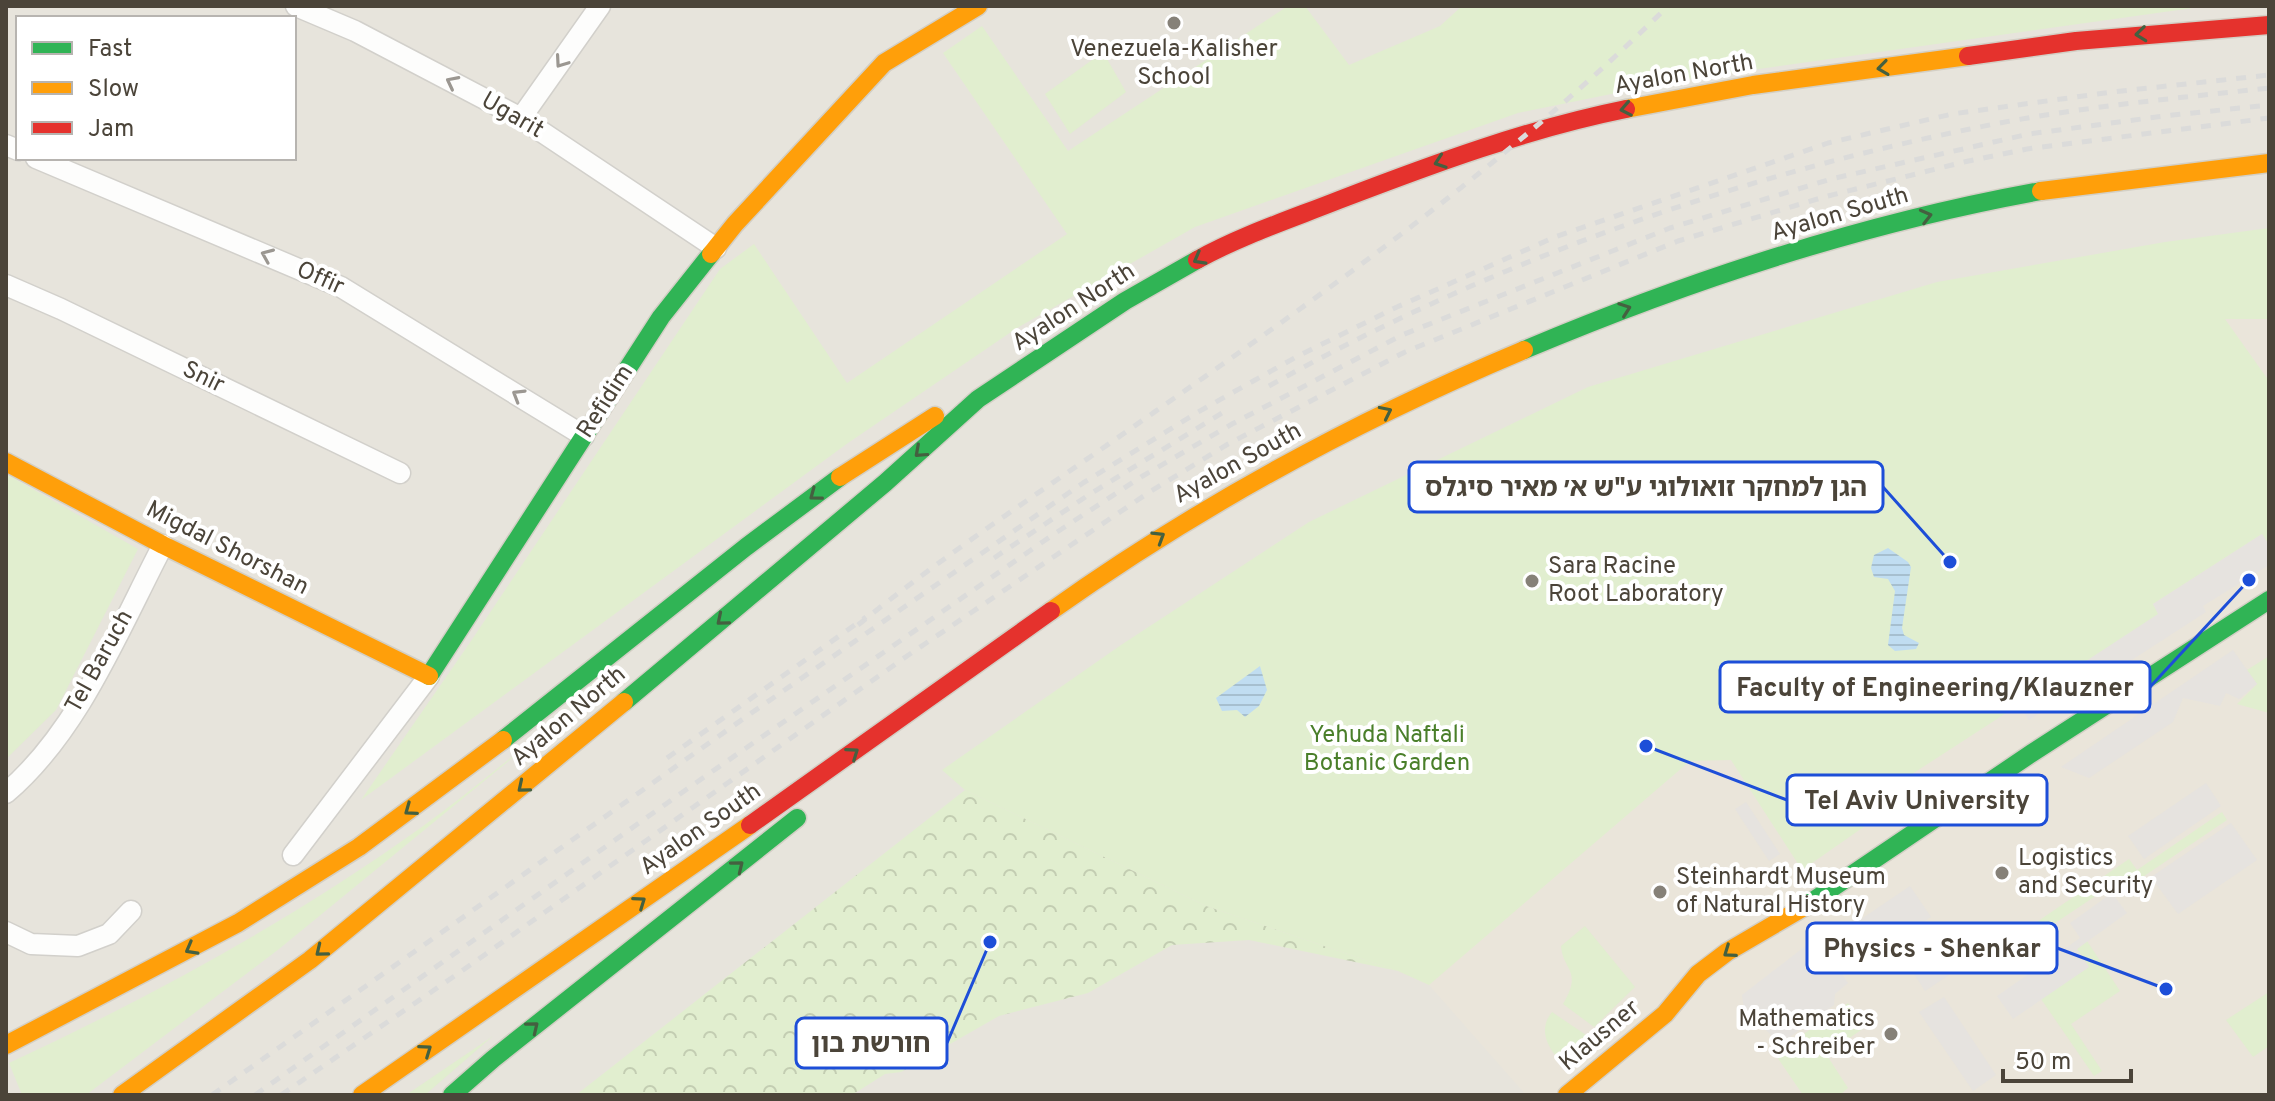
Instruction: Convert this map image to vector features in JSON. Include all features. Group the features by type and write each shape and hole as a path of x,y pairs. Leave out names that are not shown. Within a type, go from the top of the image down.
{"main road":[{"name":"Refidim","path":"429,676 661,317 716,248 884,63 978,6"},
{"name":"Ayalon North","path":"122,1095 310,960 456,842 885,483 978,399 1125,301 1208,254 1342,197 1514,136 1618,111 1753,85 2076,41 2269,24"},
{"name":"Ayalon South","path":"362,1095 951,683 1093,580 1202,510 1368,421 1457,378 1655,297 1879,227 2035,192 2269,163"},
{"path":"6,1045 238,923 359,847 497,745 746,547 846,472 931,418 978,399"},
{"name":"Migdal Shorshan","path":"6,462 163,545 429,676"},
{"path":"839,785 1093,580"},
{"name":"Klausner","path":"1665,1014 1698,974 1748,939 1796,912 2032,753 2269,600"},
{"path":"452,1095 493,1059 815,804"},
{"name":"Klausner","path":"1749,960 1796,912"},
{"name":"Klausner","path":"1567,1095 1665,1014 1711,988"},
{"path":"6,1026 62,1017"}],"street":[{"name":"Ugarit","path":"296,6 355,31 521,118 716,248"},
{"path":"521,118 600,6"},
{"name":"Offir","path":"41,160 341,287 584,436"},
{"name":"Snir","path":"6,285 400,473"},
{"name":"Tel Baruch","path":"6,793 28,773 75,712 163,545"},
{"name":"Refidim","path":"293,855 429,676"},
{"path":"6,932 31,944 78,946 109,934 131,911"}],"shaded area":[{"path":"6,6 2269,6 2269,1095 6,1095"},
{"path":"2224,319 2269,319 2269,1095 1526,1095 1429,985 1398,971 1206,906 965,790 1082,702"},
{"path":"2262,534 2269,545 2269,565 2203,606 2206,612 2050,713 2046,709 2029,720 2019,705 2158,614 2153,604"},
{"path":"2233,650 2257,684 2239,699 2226,693 2220,706 2183,698 2173,722 2089,778 2061,767"},
{"path":"2206,783 2221,806 2144,859 2128,836"},
{"path":"1746,802 1780,854 1769,861 1735,809"},
{"path":"2231,823 2257,860 2178,914 2151,877"},
{"path":"1910,886 1931,917 1917,926 1925,939 1939,930 1964,965 1925,991 1904,958 1880,974 1848,928"},
{"path":"2112,893 2127,913 2077,949 2089,967 2013,1019 1997,996 2080,938 2070,923"},
{"path":"1817,937 1848,983 1835,994 1834,1005 1780,1044 1765,1029 1747,1028 1742,995"},
{"path":"1944,997 1996,1075 1973,1091 1919,1012"}],"green space":[{"path":"1288,6 1305,6 1349,65 1440,26 1462,6 2207,6 1680,80 1518,113 1195,227 1017,328 848,443 361,800 720,269 754,244 847,383 1067,234 943,53 982,26 1068,151"},
{"path":"1103,52 1126,92 1070,134 1045,94"},
{"name":"Yehuda Naftali Botanic Garden","path":"2269,228 2269,319 2225,319 2269,381 2269,545 2262,534 2153,604 2159,614 1869,802 1878,817 1802,870 1731,760 1690,761 1429,985 1398,971 1206,906 965,790 942,770 1121,645 1309,522 1588,387 1937,282 2165,242"},
{"path":"6,474 138,549 56,710 6,759"},
{"path":"2269,656 2269,713 2237,704 2257,684 2247,670"},
{"path":"577,705 279,949 86,1095 22,1095 9,1063 168,984 321,895 439,814"},
{"path":"965,790 1206,906 1398,971 1249,940 1172,945 1088,993 999,1016 901,1072 885,1074 852,1095 576,1095"},
{"path":"2222,812 2227,820 2122,891 2115,883 2003,958 1996,950 2129,859 2137,870"},
{"path":"1585,926 1635,987 1594,1027 1563,1004 1572,977 1561,946"},
{"path":"2087,941 2120,991 2071,1024 2102,1071 2094,1076 2041,999 2089,967 2077,949"},
{"path":"2269,992 2269,1046 2253,1057 2226,1020"},
{"path":"1848,1003 1864,1028 1826,1054 1848,1088 1840,1095 1803,1095 1775,1054"},
{"path":"1552,1012 1586,1035 1560,1061 1546,1038 1546,1025"},
{"path":"493,1036 425,1095 406,1095"}],"water":[{"path":"1888,548 1911,567 1902,628 1904,635 1919,643 1916,649 1895,651 1888,645 1895,591 1888,579 1874,577 1871,568 1874,555"},
{"path":"1260,666 1267,690 1259,706 1245,717 1237,710 1222,711 1216,698"}],"railway":[{"path":"858,625 952,554 1400,235 1538,125 1668,6"},
{"path":"212,1095 750,714 1083,483 1198,412 1298,356 1397,307 1555,237 1828,143 1952,114 2269,75"},
{"path":"1269,386 1351,342 1522,265 1698,200 1788,173 1879,149 2044,115 2269,88"},
{"path":"255,1095 1054,534 1141,477 1232,424 1402,335 1670,228 1831,179 2029,134 2269,105"},
{"path":"281,1095 907,656 1148,493 1228,444 1405,352 1678,241 1824,197 2027,149 2269,118"},
{"path":"994,558 1090,494 1227,410"},
{"path":"667,758 866,617"}],"traffic: fast":[{"path":"1524,350 1650,300 1778,256 1908,220 2041,191"},
{"path":"429,676 661,317 711,254"},
{"path":"624,702 885,483 978,399 1125,301 1197,260"},
{"path":"503,740 746,547 840,477"},
{"path":"1804,907 2032,753 2269,600"},
{"path":"452,1095 493,1059 797,818"}],"traffic: slow":[{"path":"711,254 884,63 978,6"},
{"path":"1626,109 1753,85 1968,56"},
{"path":"2041,191 2269,163"},
{"path":"1051,611 1164,536 1280,467 1400,406 1524,350"},
{"path":"840,477 935,416"},
{"path":"6,462 163,545 429,676"},
{"path":"122,1095 310,960 624,702"},
{"path":"6,1045 238,923 359,847 503,740"},
{"path":"362,1095 750,825"},
{"path":"1567,1095 1665,1014 1698,974 1727,952 1804,907"}],"traffic: jam":[{"path":"1968,56 2076,41 2269,25"},
{"path":"1197,260 1267,228 1445,161 1516,137 1626,109"},
{"path":"750,825 1051,611"}],"place":[{"name":"Venezuela-Kalisher School","path":"1174,23"},
{"name":"הגן למחקר זואולוגי ע\"ש א׳ מאיר סיגלס","path":"1950,562"},
{"name":"Faculty of Engineering/Klauzner","path":"2249,580"},
{"name":"Sara Racine Root Laboratory","path":"1532,581"},
{"name":"Tel Aviv University","path":"1646,746"},
{"name":"Logistics and Security","path":"2002,873"},
{"name":"Steinhardt Museum of Natural History","path":"1660,892"},
{"name":"חורשת בון","path":"990,942"},
{"name":"Physics - Shenkar","path":"2166,989"},
{"name":"Mathematics - Schreiber","path":"1891,1034"}]}
